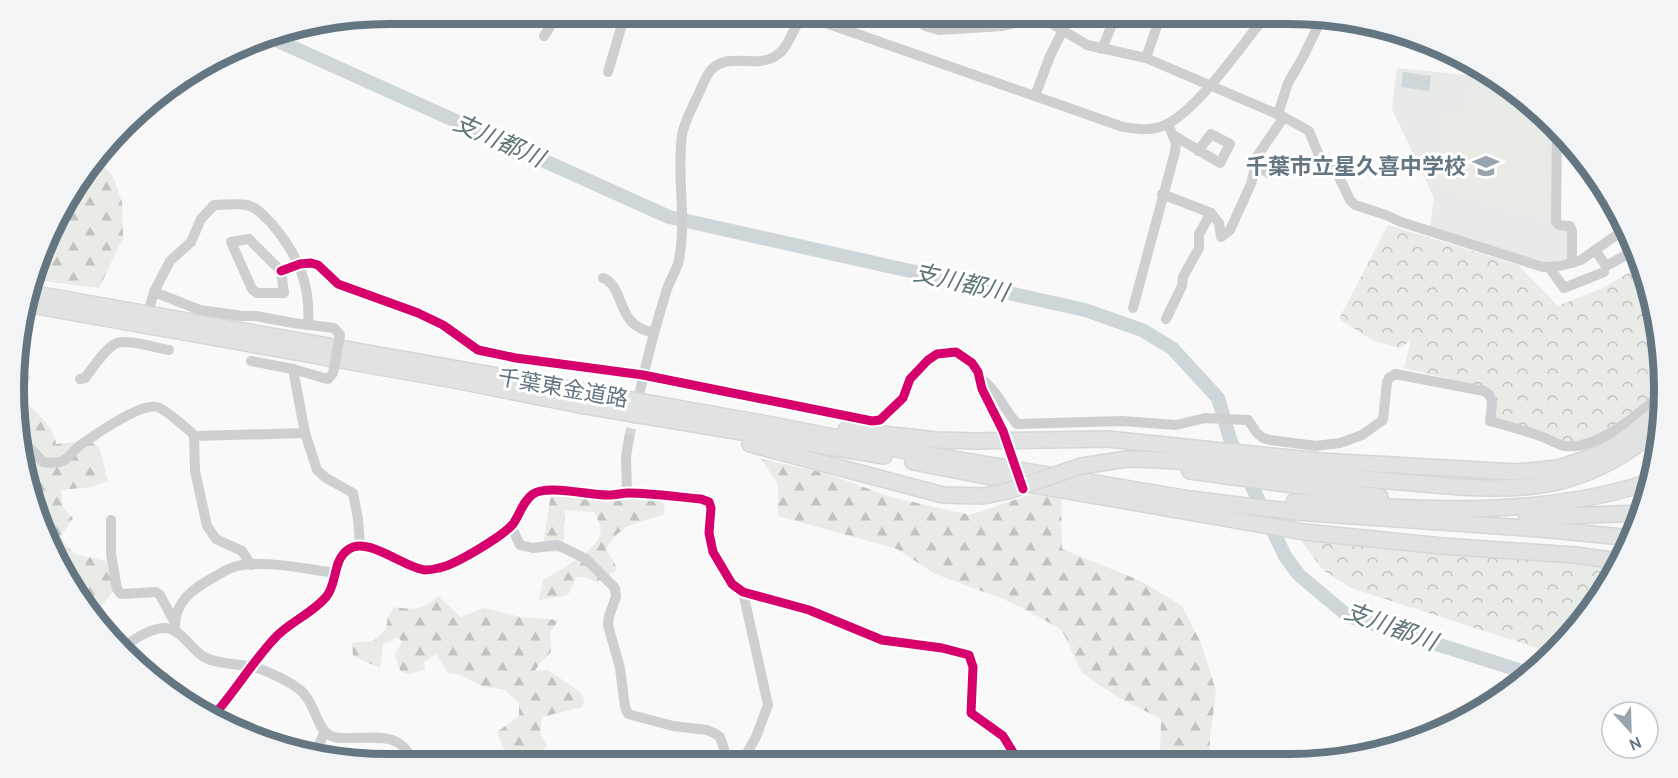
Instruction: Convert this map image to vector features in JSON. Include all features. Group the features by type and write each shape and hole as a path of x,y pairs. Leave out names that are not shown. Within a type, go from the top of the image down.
{"highway":[{"name":"千葉東金道路","path":"36,294 762,423 895,449 1096,482 1116,481 1230,501"},
{"name":"千葉東金道路","path":"34,306 580,405"},
{"path":"580,405 626,419 795,454 943,495 983,496 1008,491 1081,466 1127,459 1495,472 1558,468 1578,463 1609,449 1633,434 1653,416"},
{"path":"580,405 1304,532 1611,560"},
{"path":"762,423 802,424 937,440 1107,439 1206,448 1283,465 1445,486 1533,486 1560,482 1607,465 1651,434"},
{"path":"1127,459 1226,477 1516,513 1567,516 1632,513"},
{"path":"1230,501 1497,508 1564,502 1619,492 1642,484"},
{"path":"1230,501 1296,512 1622,537"}],"street":[{"path":"544,36 552,24"},
{"path":"608,72 622,24"},
{"path":"642,381 654,333 677,265 682,234 682,135 708,74 721,62 763,61 773,58 781,52 795,24"},
{"path":"831,24 1124,127 1148,129 1168,124 1187,112 1259,24"},
{"path":"923,24 939,30 1007,24"},
{"path":"1052,24 1087,45 1102,50 1146,57 1281,116 1309,131 1320,158 1339,177 1350,200 1360,208 1535,266 1550,267 1572,263 1619,233"},
{"path":"1146,57 1158,24"},
{"path":"1162,194 1211,213 1219,223 1221,237 1230,230 1251,184 1258,155 1281,116 1288,83 1318,25"},
{"path":"1102,50 1108,28 1124,27"},
{"path":"1035,96 1050,56 1063,30"},
{"path":"1133,308 1175,152 1176,143 1168,124"},
{"path":"1173,135 1198,151"},
{"path":"1557,142 1556,222 1559,225 1570,226 1572,231 1572,263"},
{"path":"1255,166 1270,174"},
{"path":"150,306 154,292 170,261 191,242 201,219 214,205 247,205 262,213 291,248 300,264 308,300 308,325"},
{"path":"1166,319 1182,286 1183,277 1199,248 1200,234 1211,213"},
{"path":"249,238 281,271 284,293 257,293 252,289 231,242 249,238"},
{"path":"1595,250 1606,266 1628,254"},
{"path":"281,271 300,264 318,265 338,284 435,321 477,350 642,381 814,408 872,421 880,420 903,398 910,379 917,369 937,354 956,352 972,363 979,376 985,397 996,414 1003,432"},
{"path":"1550,267 1564,288 1604,272"},
{"path":"603,278 612,284 620,304 632,322 654,333"},
{"path":"154,292 200,310 334,328 340,335 333,373 328,379 251,361"},
{"path":"80,380 85,378 110,347 117,343 125,341 169,350"},
{"path":"293,369 305,433 317,470 326,478 353,493 360,545"},
{"path":"979,376 997,393 1017,424 1122,421 1176,424 1205,418 1248,420 1263,438 1316,446 1346,441 1362,435 1380,423 1384,417 1389,378 1395,374 1484,391 1492,400 1490,421 1563,446 1592,442 1654,401"},
{"path":"29,447 43,462 59,463 73,454 80,445 122,417 147,407 156,406 162,409 194,436 195,471 207,526 216,539 242,550 251,565"},
{"path":"194,436 305,433"},
{"path":"627,493 626,457 629,438"},
{"path":"217,711 273,639 289,624 302,618 327,597 341,555 352,546 360,545 426,570 454,564 511,526 524,503 531,495 542,490 610,495 627,493 701,499 709,502 711,508 709,534 713,552 732,584 743,592 809,610 882,640 942,648 969,655 973,667 971,713 1003,736 1014,754"},
{"path":"111,520 111,554 117,589 121,594 156,592 175,627 204,657 253,667 293,686 306,695 312,703 325,732 339,738 385,738 399,742 410,754"},
{"path":"511,526 520,545 534,548 557,545 564,548 586,559 615,588 616,597 608,625 620,668 628,714 673,726 707,730 720,737 726,754"},
{"path":"175,627 183,600 190,591 231,568 241,565 296,567 335,573"},
{"path":"743,592 768,705 756,737 746,754"},
{"path":"129,644 156,630 175,627"},
{"path":"317,747 325,732"}],"shaded area":[{"name":"千葉市立星久喜中学校","path":"1397,68 1477,76 1511,99 1554,138 1553,224 1565,228 1568,232 1569,258 1550,264 1430,227 1434,198 1392,109"},
{"path":"1403,72 1431,76 1429,91 1401,87"},
{"path":"30,452 37,460 34,475"}],"green space":[{"path":"1465,92 1506,95 1546,130 1547,222 1443,191 1437,177 1447,110 1462,112"},
{"path":"101,164 112,174 122,202 123,238 99,288 40,281 52,249 73,206"},
{"path":"1388,225 1518,265 1558,306 1603,288 1634,270 1642,295 1651,341 1654,397 1603,433 1576,442 1562,441 1495,418 1496,396 1490,389 1404,368 1411,340 1400,348 1374,341 1339,319"},
{"path":"25,366 31,378 24,389"},
{"path":"24,400 48,425 56,444 89,441 99,447 108,481 91,487 61,490 63,508 73,518 60,537 74,554 106,561 116,587 100,608 97,608 73,571 52,529 34,475 38,452 28,441"},
{"path":"761,459 825,473 891,497 970,515 1032,494 1061,498 1062,549 1141,581 1182,606 1201,643 1216,691 1210,754 1160,754 1161,719 1119,698 1082,673 1062,630 1030,612 1003,599 935,574 897,549 778,516 778,484"},
{"path":"551,494 602,501 626,497 662,500 665,509 663,515 623,529 611,541 606,549 616,566 616,571 596,582 584,577 576,578 568,595 539,600 543,580 583,555 600,535 599,524 594,512 565,510 563,552 542,552"},
{"path":"1300,539 1608,565 1579,611 1544,650 1351,588 1323,570"},
{"path":"438,596 461,617 484,608 521,617 559,620 550,632 551,652 535,671 548,670 580,692 585,701 582,707 542,717 540,733 547,746 540,754 506,754 497,732 519,716 519,703 505,690 482,686 461,675 448,673 436,654 424,662 425,670 409,674 400,671 395,654 402,642 398,637 383,644 380,668 353,656 352,643 373,641 386,629 388,617 394,607 418,608"}],"waterway":[{"name":"支川都川","path":"278,41 669,217 1085,310 1142,330 1172,348 1218,398 1231,442 1285,556 1299,575 1348,616 1521,671"}],"tunnel":[{"path":"629,438 641,387"},
{"path":"1004,435 1018,475"}],"cycle path":[{"path":"281,271 300,264 318,265 338,284 418,313 443,325 478,350 516,358 643,375 872,421 880,420 903,398 910,379 928,360 937,354 956,352 972,363 978,372 982,389 1003,431 1023,489"},
{"path":"217,711 273,640 326,597 330,591 337,565 349,549 357,546 376,549 416,568 434,569 456,562 499,536 513,524 530,497 540,491 559,490 602,495 628,493 701,499 709,502 711,508 709,533 713,552 732,584 743,592 809,610 882,640 942,648 969,655 973,667 971,713 1003,736 1014,754"}],"place":[{"name":"千葉市立星久喜中学校","path":"1486,166"}]}
